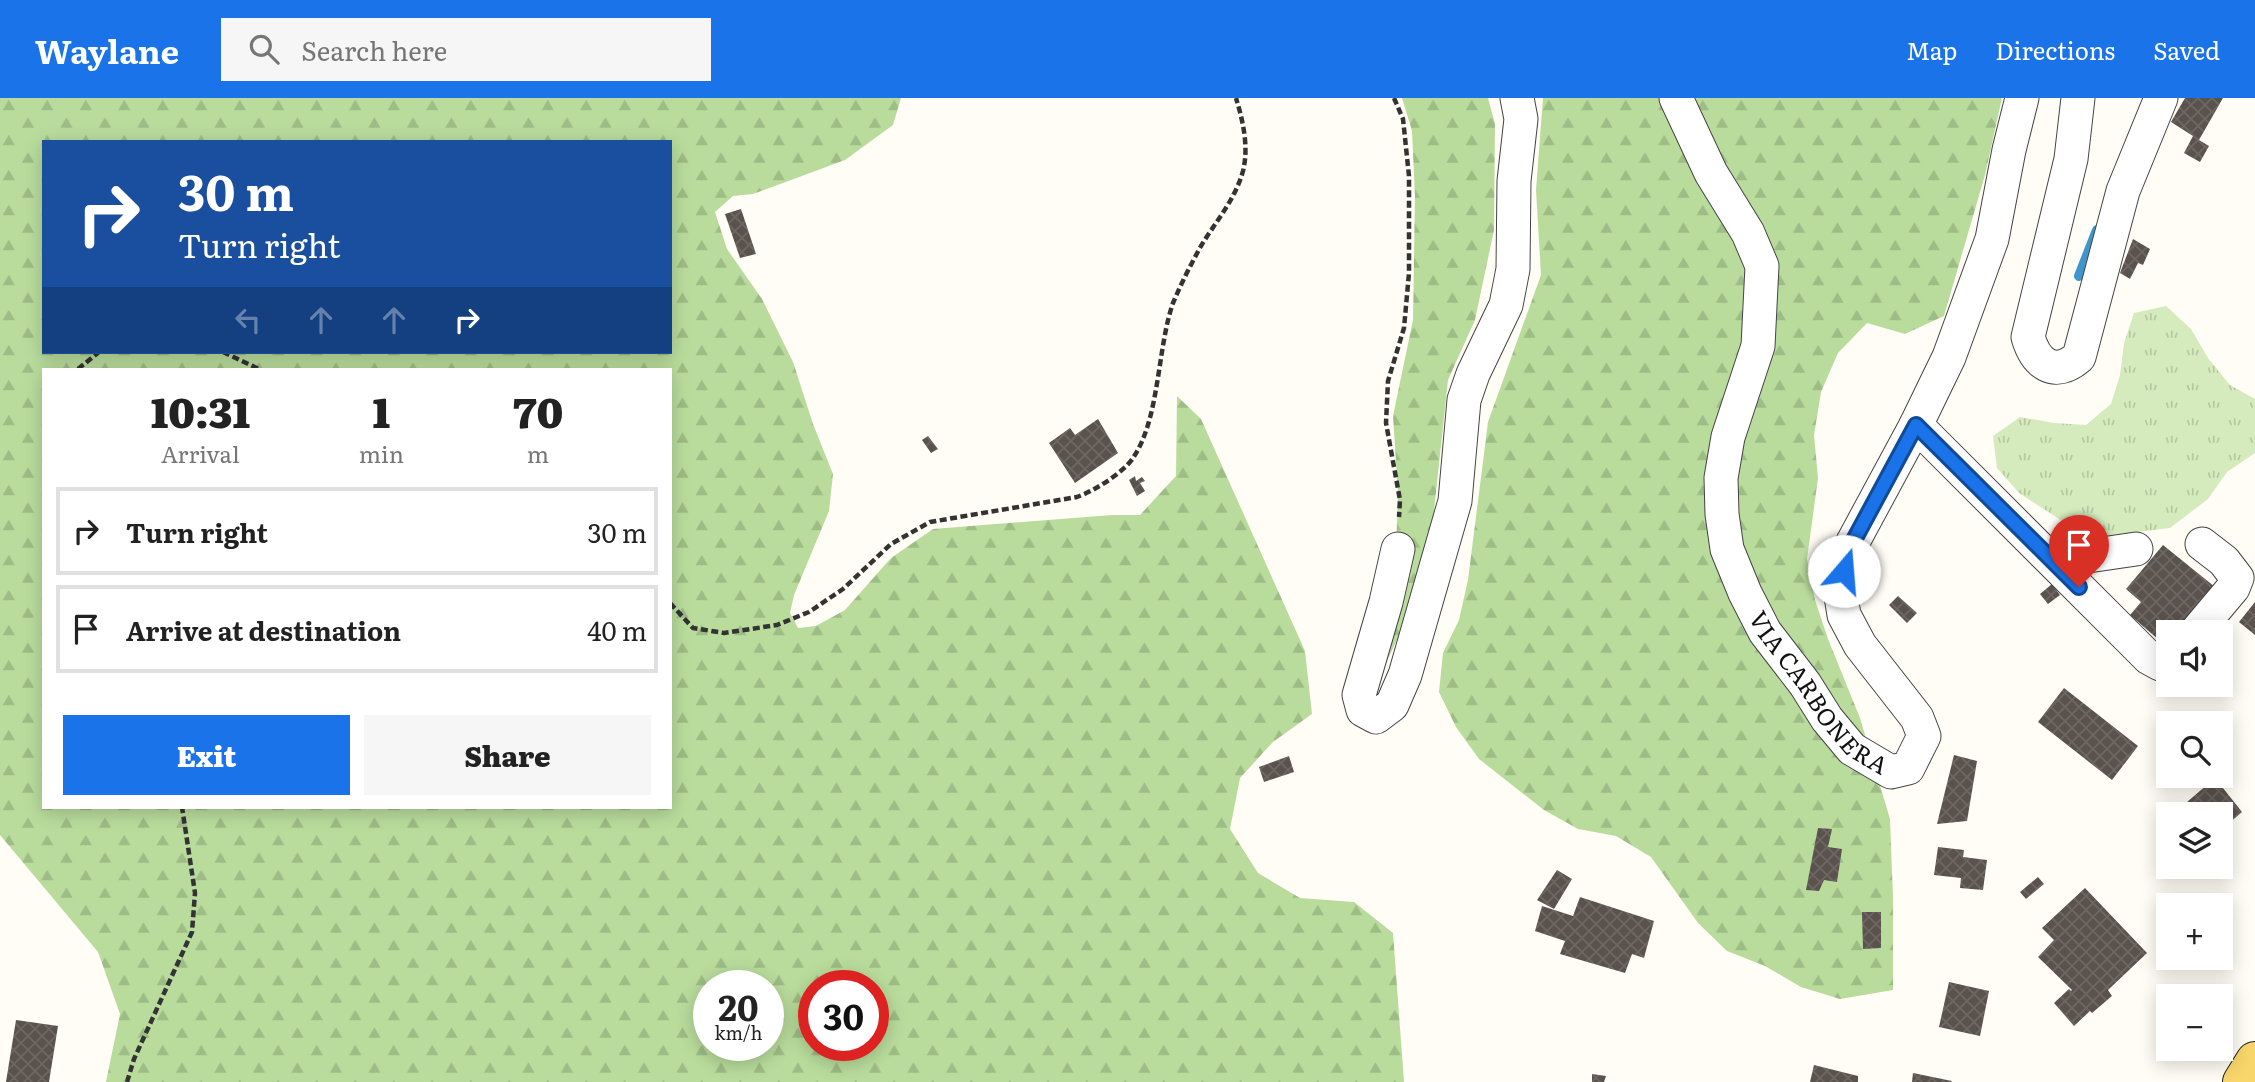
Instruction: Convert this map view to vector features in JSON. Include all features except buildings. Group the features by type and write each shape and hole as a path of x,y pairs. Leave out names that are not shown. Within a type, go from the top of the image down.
{"main road":[{"path":"2242,1082 2255,1061"}],"street":[{"path":"1398,550 1387,601 1359,695 1363,710 1376,717 1392,705 1405,676 1455,501 1464,400 1473,374 1506,305 1513,269 1512,213 1521,119 1517,98"},
{"name":"VIA CARBONERA","path":"1676,98 1711,173 1748,233 1762,266 1758,346 1728,437 1721,478 1727,549 1765,632 1828,719 1852,749 1891,772 1908,768 1924,736 1917,718 1860,645 1844,615 1840,590 1847,553 1916,425 1949,357 1992,239 2022,98"},
{"path":"2078,98 2069,170 2028,337 2032,352 2038,360 2057,367 2065,367 2079,357 2123,191 2161,98"},
{"path":"1916,425 2149,658 2156,662"},
{"path":"2202,544 2224,561 2237,578 2233,587 2206,620"},
{"path":"2054,561 2136,549"}],"path":[{"path":"672,605 693,628 723,633 777,625 809,612 843,589 891,544 930,522 1077,497 1093,491 1132,460 1144,437 1152,407 1161,352 1173,304 1202,245 1229,204 1243,172 1247,145 1236,98"},
{"path":"1394,98 1403,119 1409,190 1409,273 1404,328 1388,381 1386,423 1400,500 1398,550"},
{"path":"79,368 97,354"},
{"path":"227,354 257,368"},
{"path":"127,1082 134,1059 192,932 195,893 182,809"}],"green space":[{"path":"0,98 901,98 893,125 845,160 753,194 733,196 715,212 727,249 762,299 793,362 833,474 829,511 794,595 790,613 798,628 816,626 845,610 891,558 933,529 1140,515 1176,476 1177,396 1201,419 1305,651 1312,714 1273,742 1240,778 1230,829 1258,873 1300,898 1354,902 1393,933 1404,1082 106,1082 120,1014 98,952 0,835"},
{"path":"1402,98 1488,98 1495,124 1494,230 1475,320 1448,380 1430,548 1413,606 1386,663 1377,674 1396,551 1398,493 1393,416 1413,320 1415,196 1412,131"},
{"path":"1543,98 2002,98 1985,175 1944,316 1905,334 1867,323 1838,353 1821,392 1814,435 1818,478 1807,559 1815,600 1860,718 1890,819 1893,990 1840,999 1801,987 1765,966 1727,951 1698,923 1651,857 1616,836 1578,829 1544,810 1479,759 1456,727 1439,692 1443,653 1459,620 1468,580 1488,422 1541,275 1536,190"},
{"path":"2166,306 2191,329 2208,358 2230,385 2255,399 2255,453 2227,472 2208,499 2170,528 2105,536 2073,528 2019,493 1997,468 1993,436 2020,417 2086,425 2111,404 2120,375 2124,343 2134,313"}],"waterway":[{"path":"2079,276 2097,230"}],"route":[{"path":"1844,571 1847,553 1916,425 2079,587"}]}
